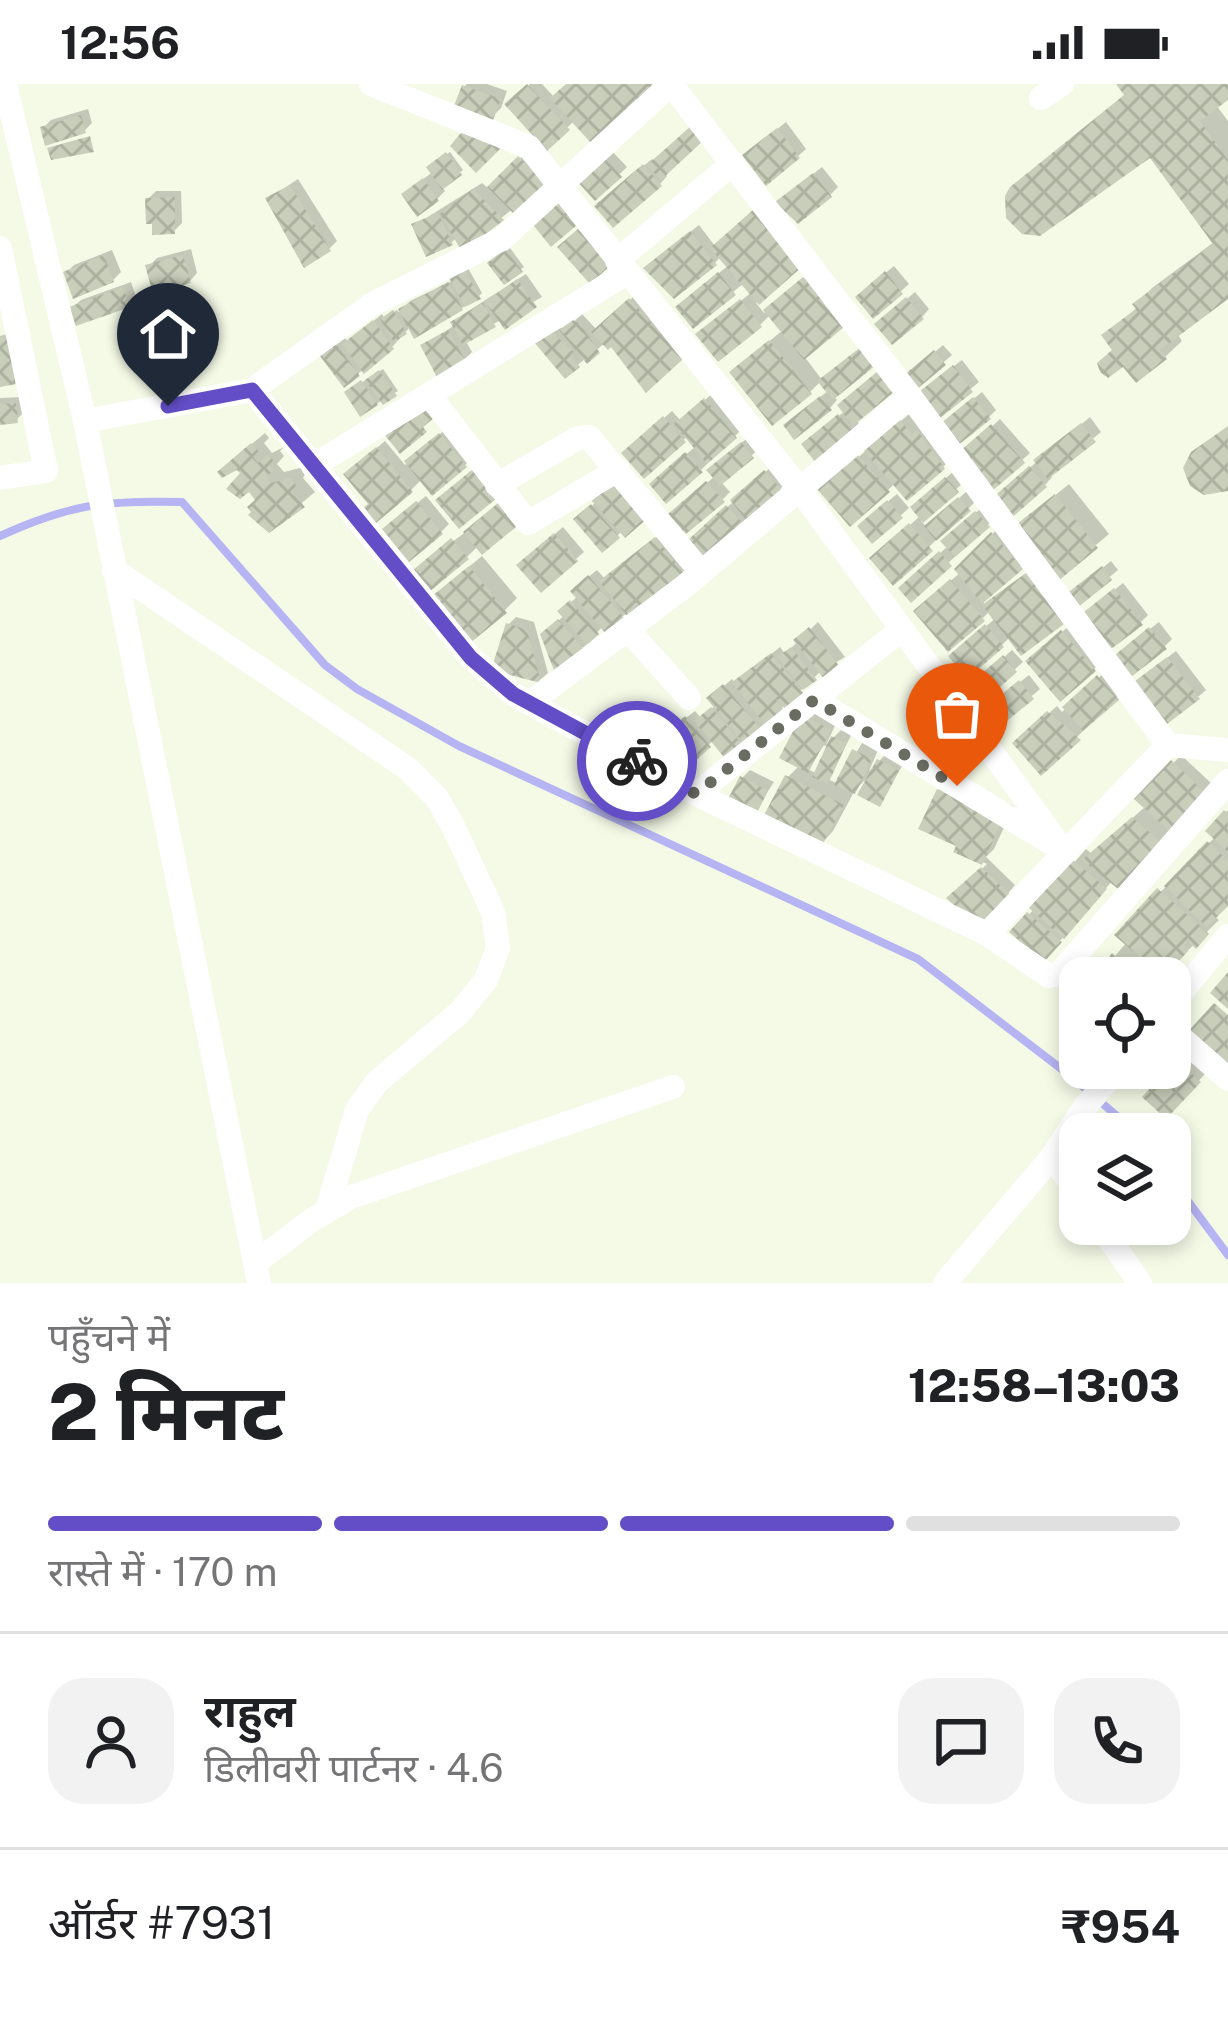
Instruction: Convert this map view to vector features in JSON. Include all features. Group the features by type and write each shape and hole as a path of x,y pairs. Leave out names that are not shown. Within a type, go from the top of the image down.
{"street":[{"path":"5,84 85,422 257,1273"},
{"path":"371,84 529,147 798,488 1064,850"},
{"path":"85,422 252,390 370,305 502,239 671,84 1168,745 1228,750"},
{"path":"313,466 430,396 622,267 733,163"},
{"path":"0,248 46,471 0,478"},
{"path":"252,390 471,658 513,694 696,794 987,934 1049,976 1059,974 1228,781"},
{"path":"430,396 528,524 618,470"},
{"path":"531,702 629,631 910,396"},
{"path":"497,485 584,436 592,439 701,572"},
{"path":"114,570 407,768 437,798 493,913 498,948 486,980 460,1012 377,1082 357,1110 327,1210"},
{"path":"696,794 902,629"},
{"path":"629,631 689,698"},
{"path":"814,700 1064,850"},
{"path":"987,934 1168,745"},
{"path":"1191,981 1228,936"},
{"path":"1191,1046 1228,1079"},
{"path":"257,1273 327,1210 351,1196 673,1087"},
{"path":"945,1283 1052,1157 1101,1089"},
{"path":"1052,1157 1059,1167"},
{"path":"1114,1245 1140,1283"}],"building":[{"path":"527,84 570,130 547,151 504,104"},
{"path":"566,84 660,84 591,143 550,98"},
{"path":"1116,84 1228,84 1228,100 1200,121 1228,160 1228,299 1160,350 1167,359 1136,383 1123,367 1108,378 1100,372 1097,363 1112,350 1101,335 1136,309 1132,304 1213,244 1150,158 1040,236 1022,234 1006,218 1005,196 1010,187 1124,95"},
{"path":"462,85 501,99 493,120 454,106"},
{"path":"81,115 86,133 45,146 40,127"},
{"path":"469,123 502,147 476,173 450,146"},
{"path":"691,126 704,140 661,180 647,165"},
{"path":"777,128 800,158 766,186 742,155"},
{"path":"90,136 94,152 51,160 47,148"},
{"path":"446,152 462,175 442,190 426,167"},
{"path":"602,155 622,177 595,201 576,180"},
{"path":"518,156 548,187 517,217 487,187"},
{"path":"643,164 662,186 613,228 594,206"},
{"path":"813,173 832,197 798,224 775,202"},
{"path":"423,178 439,201 417,217 401,194"},
{"path":"290,185 331,251 304,268 265,198"},
{"path":"473,189 504,220 462,252 440,214"},
{"path":"175,197 175,234 152,235 152,224 146,224 145,198"},
{"path":"555,198 577,225 551,247 529,220"},
{"path":"754,209 803,266 759,305 710,248"},
{"path":"438,213 453,245 426,257 411,224"},
{"path":"578,229 610,266 590,284 557,247"},
{"path":"690,231 717,265 674,299 643,268"},
{"path":"505,249 523,272 504,285 487,263"},
{"path":"104,255 114,282 73,299 63,272"},
{"path":"183,255 191,283 153,294 145,265"},
{"path":"464,269 481,299 465,307 449,278"},
{"path":"885,271 903,294 873,319 855,297"},
{"path":"718,272 736,295 693,329 675,307"},
{"path":"803,277 844,327 804,360 763,310"},
{"path":"517,279 537,307 505,330 485,302"},
{"path":"448,282 463,310 414,339 398,309"},
{"path":"123,287 130,307 76,326 69,307"},
{"path":"906,297 924,319 892,345 874,324"},
{"path":"629,298 683,359 646,393 611,347 608,350 591,332"},
{"path":"740,299 762,327 718,362 695,334"},
{"path":"483,303 496,327 463,345 450,322"},
{"path":"393,310 407,334 394,342 380,319"},
{"path":"373,320 394,349 364,374 342,344"},
{"path":"573,320 600,353 587,364 559,330"},
{"path":"549,329 574,352 570,355 580,367 565,379 534,342"},
{"path":"448,330 466,362 437,377 420,345"},
{"path":"7,334 16,384 0,387 0,336"},
{"path":"769,340 812,394 772,426 729,372"},
{"path":"866,343 881,361 833,400 817,381"},
{"path":"336,344 360,376 344,388 320,356"},
{"path":"934,350 946,365 916,390 904,375"},
{"path":"953,365 973,392 935,422 915,395"},
{"path":"379,370 397,396 383,405 365,380"},
{"path":"878,371 895,391 853,426 837,405"},
{"path":"361,380 378,405 360,417 344,392"},
{"path":"820,396 832,410 794,440 783,425"},
{"path":"973,397 991,419 957,446 940,424"},
{"path":"704,398 737,438 707,464 674,424"},
{"path":"422,402 434,418 423,427 427,432 400,454 384,434"},
{"path":"16,403 18,423 0,425 0,404"},
{"path":"838,414 854,433 816,463 801,444"},
{"path":"663,416 686,442 644,479 621,453"},
{"path":"900,420 912,434 917,430 945,469 907,501 864,451"},
{"path":"1081,423 1096,442 1048,479 1033,460"},
{"path":"991,424 1025,463 992,491 959,452"},
{"path":"1228,426 1228,491 1204,495 1190,486 1183,468 1191,452"},
{"path":"439,433 467,467 432,496 404,461"},
{"path":"741,442 754,458 720,486 706,470"},
{"path":"251,443 259,452 253,457 258,463 268,455 274,461 269,465 274,470 266,477 271,483 291,478 296,485 292,492 305,507 269,533 248,515 247,507 255,500 249,492 240,499 226,489 240,473 237,470 222,478 217,472"},
{"path":"376,447 413,492 376,523 364,507 368,504 343,474"},
{"path":"685,452 703,472 666,504 649,484"},
{"path":"857,454 890,492 850,527 817,489"},
{"path":"1029,466 1047,487 1008,521 990,500"},
{"path":"473,469 497,498 459,529 435,500"},
{"path":"764,470 783,491 747,521 730,500"},
{"path":"945,477 959,492 923,523 910,507"},
{"path":"616,481 648,518 625,538 592,501"},
{"path":"706,481 725,502 686,534 668,514"},
{"path":"1055,494 1098,548 1057,582 1013,527"},
{"path":"958,497 971,511 936,541 924,526"},
{"path":"887,500 903,518 872,544 857,526"},
{"path":"416,501 443,534 409,562 382,529"},
{"path":"498,503 517,526 482,555 463,532"},
{"path":"591,504 620,538 602,553 573,519"},
{"path":"726,505 746,527 708,562 688,540"},
{"path":"975,511 990,527 955,557 940,541"},
{"path":"909,523 933,551 893,586 869,558"},
{"path":"991,532 1023,569 982,604 954,569"},
{"path":"554,533 578,561 541,593 516,565"},
{"path":"655,537 687,577 631,621 599,581"},
{"path":"451,538 469,559 429,592 412,571"},
{"path":"939,551 952,566 911,603 898,588"},
{"path":"469,566 507,613 470,643 432,596"},
{"path":"1102,566 1112,580 1077,608 1066,594"},
{"path":"1026,573 1064,624 1021,656 982,605"},
{"path":"588,575 624,618 605,633 570,591"},
{"path":"950,579 985,621 948,652 913,611"},
{"path":"1114,588 1143,625 1107,652 1079,616"},
{"path":"570,600 599,634 587,645 557,611"},
{"path":"558,619 585,651 555,673 540,634"},
{"path":"506,623 527,630 541,683 491,670"},
{"path":"985,624 1004,647 967,679 948,656"},
{"path":"809,627 840,667 824,679 793,640"},
{"path":"1149,627 1167,649 1127,680 1110,659"},
{"path":"1061,630 1096,671 1060,702 1025,661"},
{"path":"791,647 817,680 803,690 777,657"},
{"path":"771,653 804,694 785,709 771,693 784,710 765,725 732,682"},
{"path":"1003,655 1017,672 980,705 965,688"},
{"path":"1167,657 1200,699 1163,727 1131,684"},
{"path":"1097,675 1119,700 1083,731 1062,707"},
{"path":"1019,680 1034,699 998,728 983,710"},
{"path":"723,684 763,732 746,746 706,698"},
{"path":"711,707 745,748 728,762 694,721"},
{"path":"1047,711 1081,740 1041,776 1012,743"},
{"path":"802,714 831,730 808,773 779,758"},
{"path":"685,716 711,747 694,762 671,728"},
{"path":"831,736 847,743 828,784 812,777"},
{"path":"852,749 872,759 855,794 834,785"},
{"path":"877,759 899,771 880,807 857,795"},
{"path":"1171,760 1205,793 1169,831 1134,799"},
{"path":"785,775 844,805 821,847 763,817"},
{"path":"740,776 768,791 758,811 729,797"},
{"path":"937,789 1003,819 982,865 953,852 956,846 918,829"},
{"path":"1224,810 1228,813 1228,852 1205,831"},
{"path":"1132,817 1167,848 1122,892 1082,860"},
{"path":"1207,841 1228,861 1228,906 1207,927 1164,886"},
{"path":"1072,859 1107,889 1064,939 1029,908"},
{"path":"981,867 1010,894 981,929 946,898"},
{"path":"1157,888 1209,934 1196,949 1188,941 1183,957 1140,957 1114,935"},
{"path":"1027,912 1062,942 1044,962 1009,932"},
{"path":"1228,972 1228,1009 1210,993"},
{"path":"1214,1003 1228,1015 1228,1069 1191,1041 1191,1028"},
{"path":"1191,1073 1201,1082 1172,1113 1159,1113 1142,1097 1149,1089 1191,1089"}],"waterway":[{"path":"0,536 89,506 182,502 325,665 357,689 459,746 918,959 1114,1113"},
{"path":"1191,1205 1228,1255"}],"way so far":[{"path":"637,761 696,794 814,700 957,786"}],"route":[{"path":"168,406 252,390 471,658 513,694 637,761"}]}
